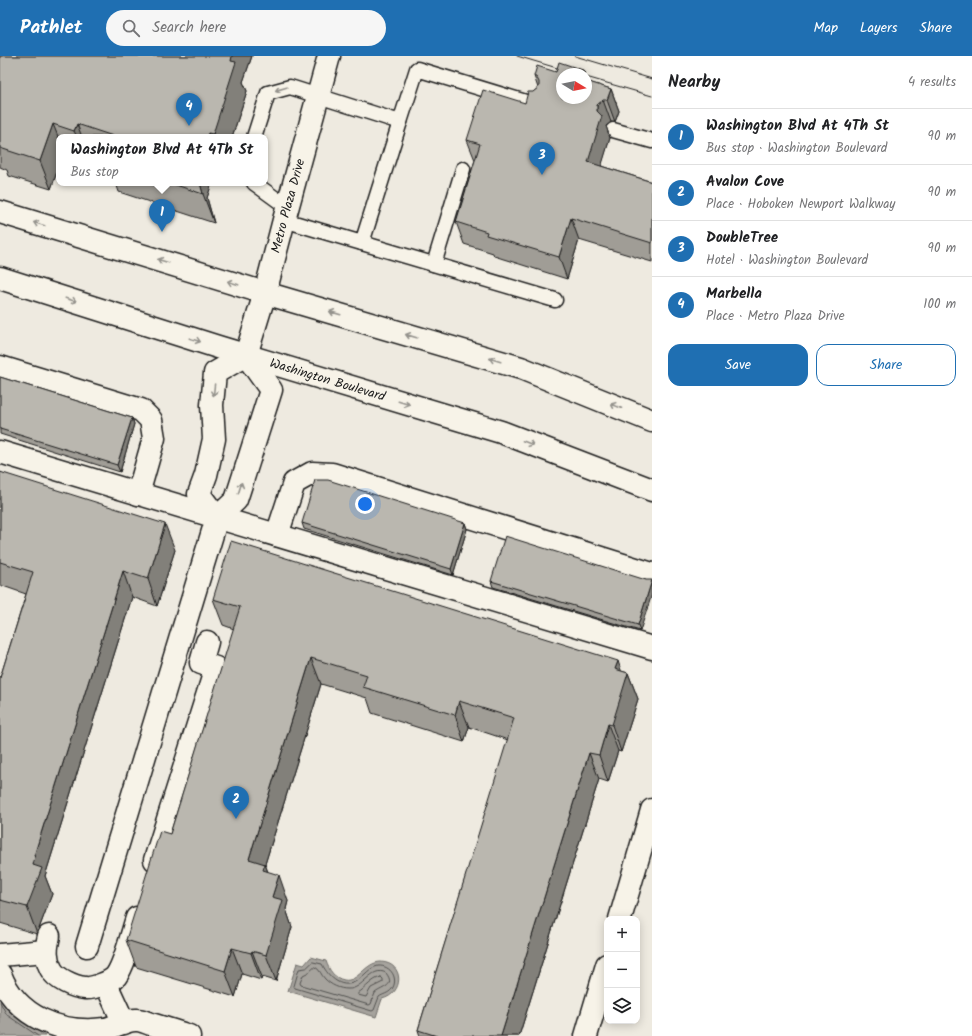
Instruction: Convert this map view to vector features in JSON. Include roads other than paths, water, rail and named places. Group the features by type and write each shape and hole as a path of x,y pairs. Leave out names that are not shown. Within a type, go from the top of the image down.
{"street":[{"name":"Metro Plaza Drive","path":"246,356 265,293 328,56"},
{"path":"0,212 265,293 521,368 652,421"},
{"name":"Washington Boulevard","path":"0,278 246,356 501,432 652,490"},
{"path":"87,946 217,518 236,500 271,390 246,356 215,373 212,405 214,439 200,494 217,518"},
{"path":"0,368 141,410 151,420 154,438 138,494"},
{"path":"0,452 652,648"},
{"path":"277,535 294,483 312,473 332,474 652,574"},
{"path":"149,879 216,668 201,663 207,642"},
{"path":"621,916 652,810"},
{"path":"0,956 48,944 51,969 60,980 85,988 106,984 116,976 123,962 142,902"},
{"path":"0,974 5,987 27,1012 57,1026 76,1030 87,1030 108,1028 136,1020 190,1036"},
{"path":"586,1036 604,975"},
{"path":"106,984 124,1023"}],"lane":[{"path":"362,243 417,69 539,106"},
{"path":"255,134 268,93 290,87 400,122"},
{"path":"613,130 652,142"},
{"path":"434,264 463,169"},
{"path":"257,186 286,213 362,243 555,300"}],"water":[{"path":"311,957 326,961 332,973 344,980 349,980 358,976 366,968 375,963 381,962 389,964 398,973 398,985 389,996 382,999 376,1017 288,991 297,963 304,965"},
{"path":"0,994 10,1012 45,1036 0,1036"}],"tram line":[{"path":"517,56 557,68"},
{"path":"575,56 652,79"},
{"path":"592,79 652,96"}],"place":[{"name":"Marbella","path":"189,126"},
{"name":"DoubleTree","path":"542,175"},
{"name":"Washington Blvd At 4Th St","path":"162,232"},
{"name":"Avalon Cove","path":"236,819"}]}
